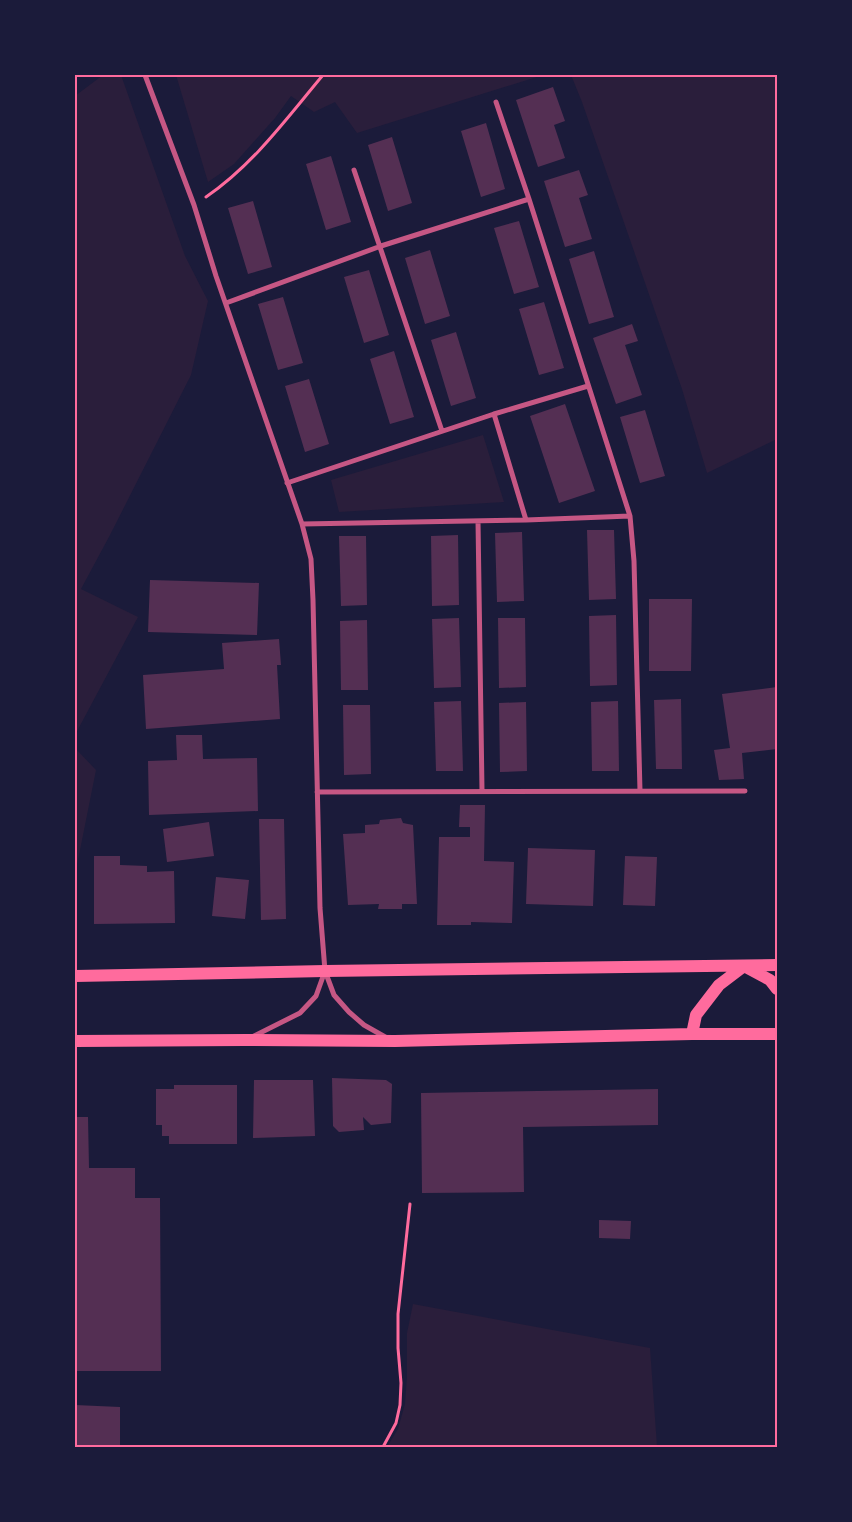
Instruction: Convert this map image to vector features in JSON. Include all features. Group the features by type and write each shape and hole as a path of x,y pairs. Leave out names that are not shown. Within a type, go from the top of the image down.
{"main road":[{"path":"75,976 777,965"},
{"path":"744,966 770,980 777,989"},
{"path":"692,1034 696,1015 719,985 744,966"},
{"path":"75,1041 395,1041 692,1034 777,1034"}],"street":[{"path":"145,75 194,205 286,483 302,524 311,559 314,600 320,908 325,971 334,995 349,1012 364,1025 395,1041"},
{"path":"496,102 630,516 634,561 640,791"},
{"path":"354,170 442,431"},
{"path":"226,303 380,246 529,200"},
{"path":"286,483 494,414 588,386"},
{"path":"494,414 526,520"},
{"path":"302,524 630,516"},
{"path":"478,521 482,790"},
{"path":"317,792 482,790 745,791"},
{"path":"244,1040 300,1013 316,996 325,971"}],"path":[{"path":"194,205 218,189 262,149 323,75"},
{"path":"383,1447 396,1423 400,1405 398,1314 410,1204"}],"shaded area":[{"path":"103,75 121,75 185,256 208,301 191,375 81,589 138,617 75,735 75,96"},
{"path":"176,75 543,75 357,133 335,102 314,112 291,96 275,118 234,164 208,182"},
{"path":"571,75 777,75 777,439 707,473 682,389"},
{"path":"483,435 504,502 339,512 331,480"},
{"path":"75,748 96,770 77,865 75,866"},
{"path":"413,1304 650,1348 657,1446 694,1447 387,1447 398,1429 405,1404 407,1333"}],"building":[{"path":"553,87 565,121 554,125 565,158 538,167 516,100"},
{"path":"486,123 505,189 481,197 461,131"},
{"path":"392,137 412,203 388,211 368,145"},
{"path":"331,156 351,222 326,230 306,164"},
{"path":"579,170 588,195 579,198 592,239 565,247 544,181"},
{"path":"253,201 272,267 248,274 228,208"},
{"path":"519,221 539,287 514,294 494,228"},
{"path":"430,250 450,316 425,324 405,258"},
{"path":"594,251 614,317 589,324 569,259"},
{"path":"369,270 389,335 364,343 344,277"},
{"path":"283,297 303,363 278,370 258,304"},
{"path":"544,302 564,368 539,375 519,309"},
{"path":"632,324 638,341 625,345 642,395 616,404 593,338"},
{"path":"456,332 476,398 451,406 431,340"},
{"path":"394,351 414,417 390,424 370,359"},
{"path":"309,379 329,444 305,452 285,386"},
{"path":"565,404 595,491 559,503 530,416"},
{"path":"645,410 665,476 640,483 620,417"},
{"path":"587,530 614,530 616,599 589,600"},
{"path":"522,532 524,601 497,602 495,533"},
{"path":"458,535 459,605 432,606 431,536"},
{"path":"339,536 366,536 367,605 341,606"},
{"path":"150,580 259,583 257,635 148,632"},
{"path":"649,599 692,599 691,671 649,671"},
{"path":"616,615 617,685 590,686 589,616"},
{"path":"459,618 461,687 434,688 432,619"},
{"path":"498,618 525,618 526,687 499,688"},
{"path":"367,620 368,690 341,690 340,621"},
{"path":"279,639 281,665 277,665 280,719 146,729 143,675 224,669 222,643"},
{"path":"777,687 777,749 742,753 744,779 719,780 714,750 730,748 722,694"},
{"path":"681,699 682,769 656,769 654,700"},
{"path":"461,701 463,771 436,771 434,702"},
{"path":"618,701 619,771 592,771 591,702"},
{"path":"526,702 527,771 500,772 499,703"},
{"path":"343,705 370,705 371,774 344,775"},
{"path":"176,735 202,735 203,759 257,758 258,811 149,815 148,761 177,760"},
{"path":"460,805 485,805 484,861 514,862 512,923 471,922 471,925 437,925 439,837 470,837 470,827 459,827"},
{"path":"401,818 403,823 413,825 417,904 402,904 402,909 378,909 379,904 348,905 343,834 365,833 365,825 379,824 380,820"},
{"path":"259,819 284,819 286,919 261,920"},
{"path":"209,822 214,856 167,862 163,829"},
{"path":"528,848 595,850 593,906 526,904"},
{"path":"94,856 120,856 120,865 147,866 147,872 174,871 175,923 94,924"},
{"path":"625,856 657,857 655,906 623,905"},
{"path":"216,877 249,880 245,919 212,916"},
{"path":"332,1078 386,1080 392,1084 391,1123 371,1125 363,1117 364,1130 339,1132 333,1126"},
{"path":"254,1080 313,1080 315,1136 253,1138"},
{"path":"174,1085 237,1085 237,1144 169,1144 169,1136 162,1136 162,1125 156,1125 156,1089 174,1089"},
{"path":"658,1089 658,1125 523,1127 524,1192 422,1193 421,1093"},
{"path":"75,1117 88,1117 89,1168 135,1168 135,1198 160,1198 161,1371 75,1371"},
{"path":"599,1220 631,1221 630,1239 599,1238"},
{"path":"75,1405 120,1407 120,1447 75,1447"}]}
